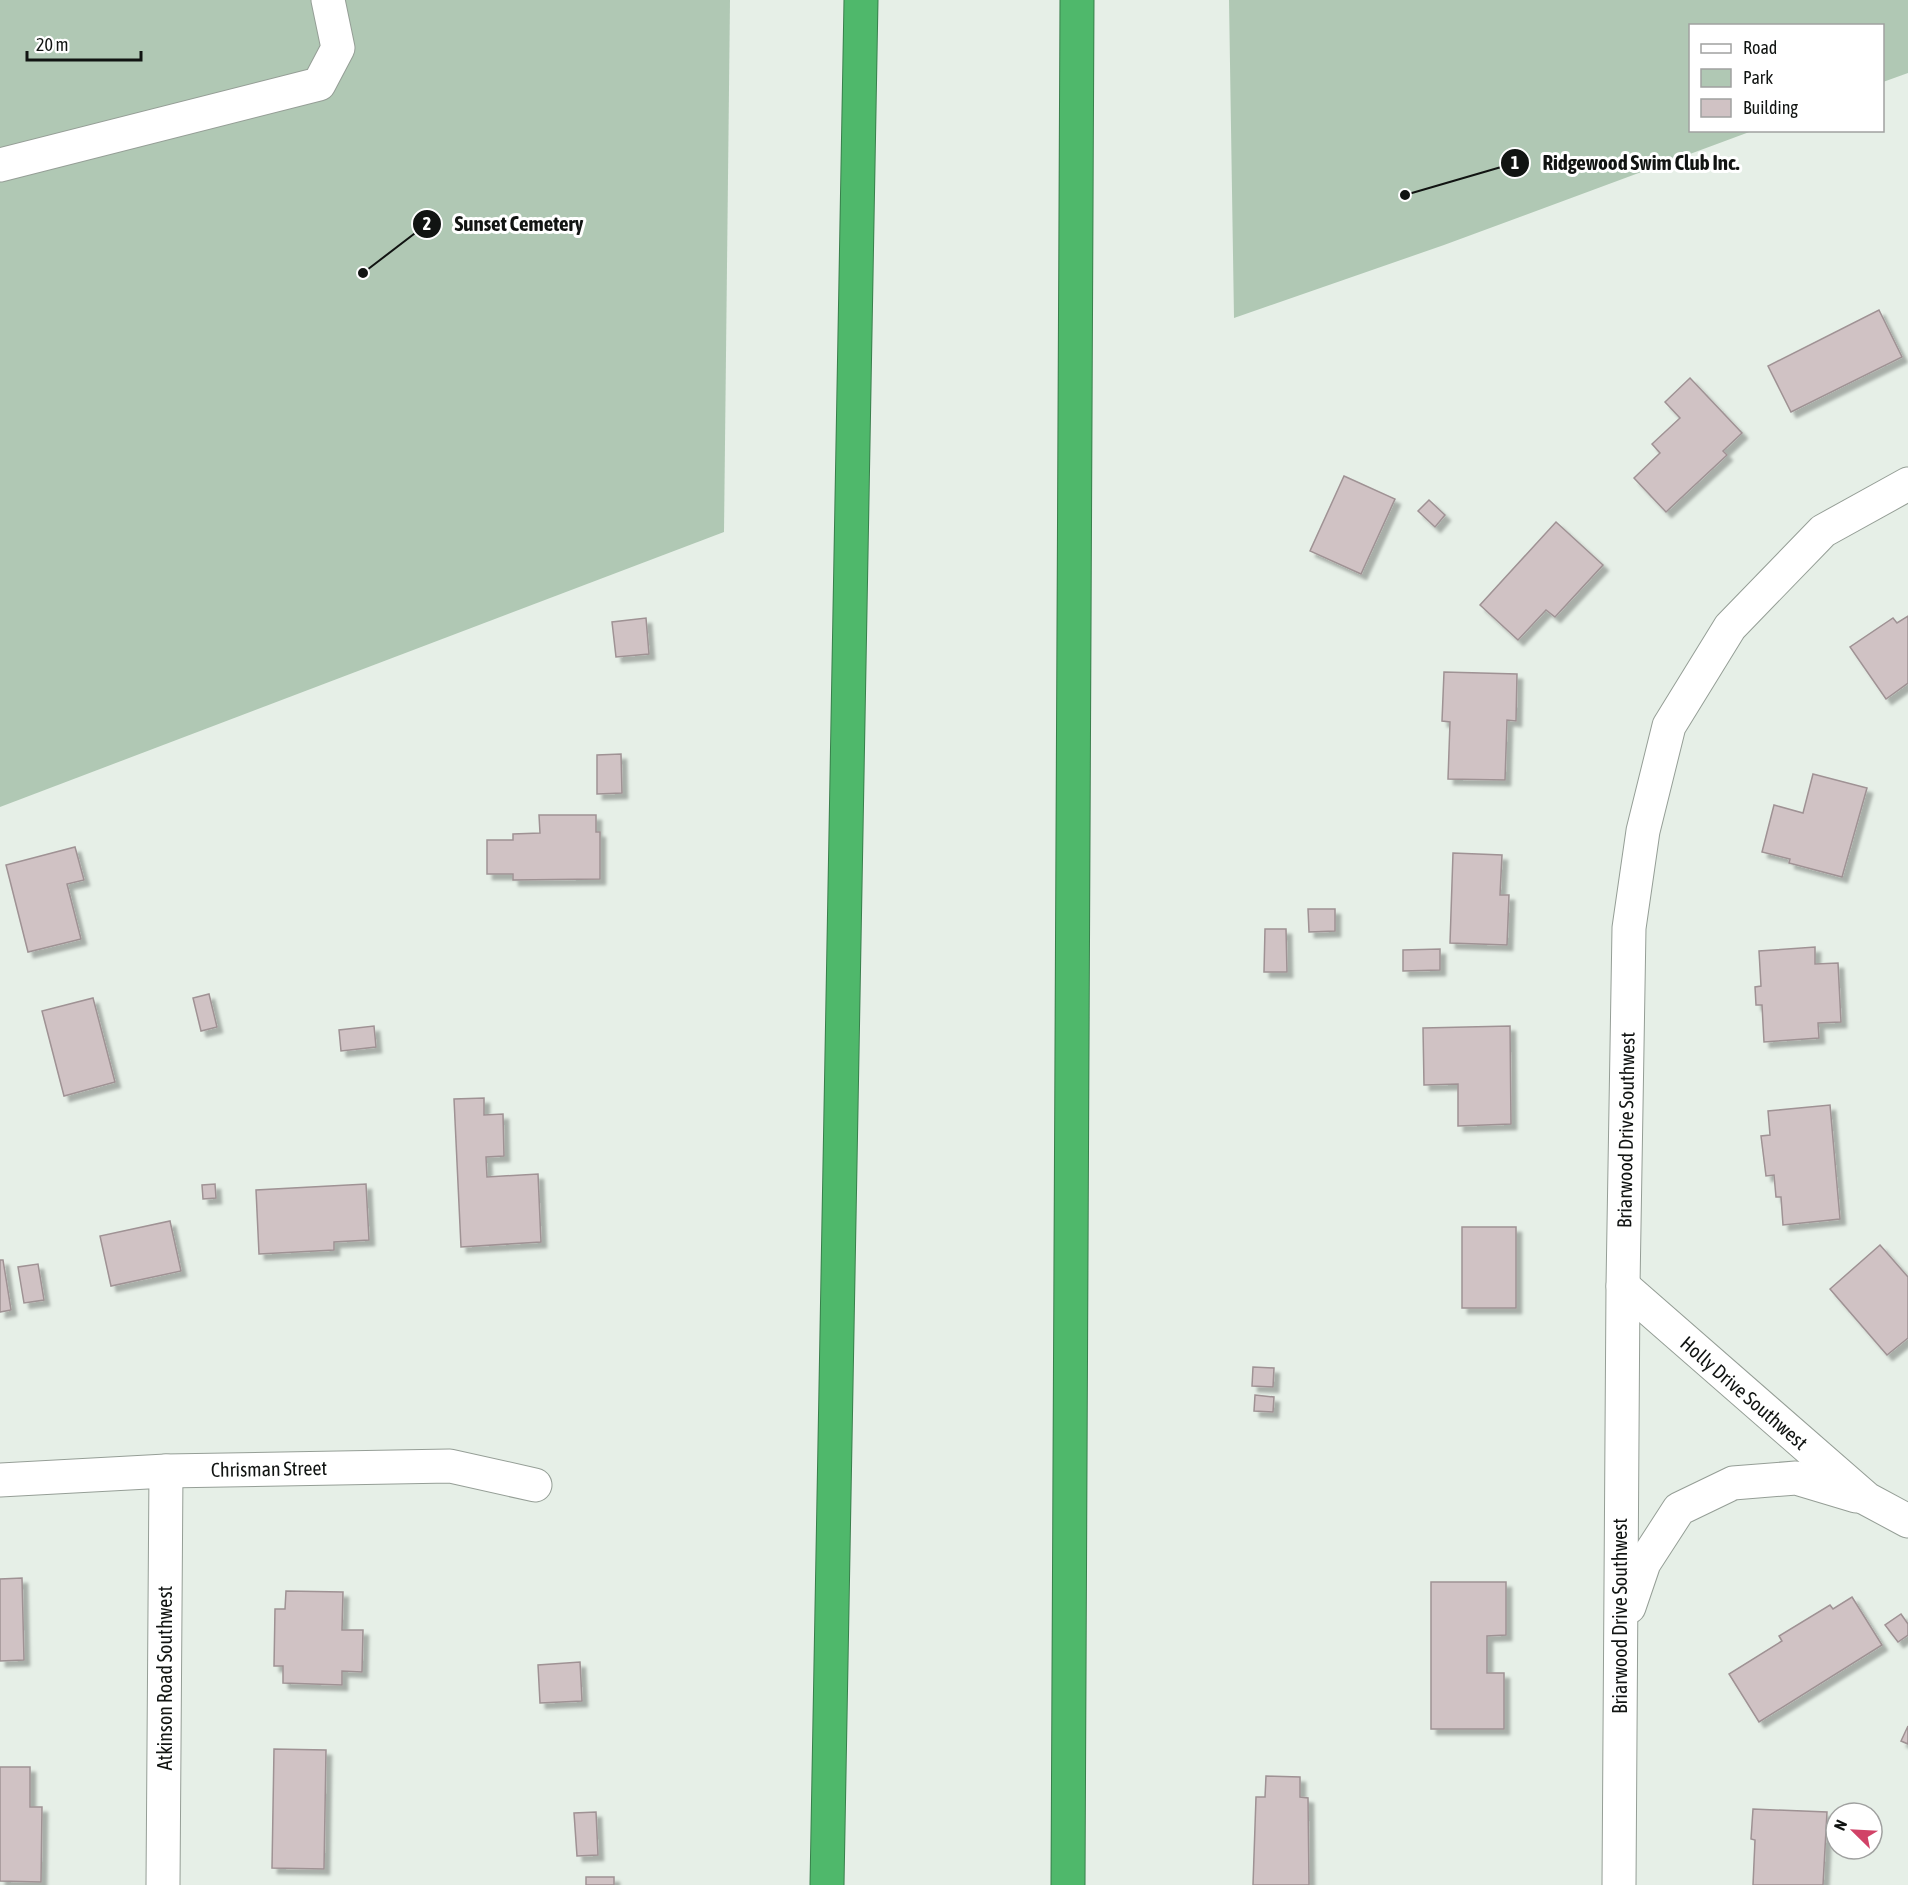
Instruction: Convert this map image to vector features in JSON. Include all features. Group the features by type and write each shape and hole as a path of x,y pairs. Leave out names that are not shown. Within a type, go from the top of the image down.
{"highway":[{"path":"827,1885 861,0"},
{"path":"1068,1885 1077,0"}],"street":[{"path":"0,165 319,84 338,48 328,0"},
{"name":"Briarwood Drive Southwest","path":"1619,1885 1623,1286 1629,928 1643,831 1669,726 1730,627 1823,531 1908,484"},
{"name":"Holly Drive Southwest","path":"1623,1286 1867,1499"},
{"name":"Chrisman Street","path":"0,1480 166,1470 450,1466 536,1485"},
{"name":"Atkinson Road Southwest","path":"163,1885 166,1470"},
{"name":"Holly Drive Southwest","path":"1620,1632 1644,1563 1679,1509 1733,1483 1796,1478 1867,1499 1908,1521"}],"green space":[{"path":"0,0 730,0 724,532 0,807"},
{"path":"1229,0 1908,0 1908,73 1884,82 1884,24 1689,24 1689,132 1749,132 1444,245 1234,318"}],"building":[{"path":"1879,310 1902,357 1791,412 1768,366"},
{"path":"1690,378 1742,433 1723,451 1727,455 1666,512 1634,478 1660,453 1652,444 1680,418 1665,402"},
{"path":"1344,476 1395,499 1361,574 1310,551"},
{"path":"1429,500 1445,515 1435,527 1418,511"},
{"path":"1556,522 1603,565 1555,617 1546,610 1518,640 1480,605"},
{"path":"1908,616 1908,683 1886,699 1850,647 1893,618 1897,623"},
{"path":"646,618 649,654 616,657 612,622"},
{"path":"1444,672 1517,674 1516,721 1507,720 1505,780 1448,779 1450,722 1442,721"},
{"path":"621,754 622,793 597,794 597,755"},
{"path":"1813,774 1867,788 1842,877 1789,863 1790,859 1762,852 1774,805 1803,813"},
{"path":"539,815 596,815 596,832 600,832 600,879 513,880 513,874 487,874 487,840 513,840 513,834 540,833"},
{"path":"75,847 84,880 67,884 81,939 28,952 6,865"},
{"path":"1453,853 1502,855 1500,895 1509,895 1507,945 1450,943"},
{"path":"1308,909 1335,909 1335,931 1309,932"},
{"path":"1265,929 1286,929 1287,972 1264,972"},
{"path":"1815,947 1815,964 1838,963 1841,1022 1818,1023 1819,1038 1764,1042 1762,1005 1756,1005 1755,987 1761,986 1759,951"},
{"path":"1440,949 1440,970 1403,971 1403,950"},
{"path":"209,994 217,1027 201,1031 193,998"},
{"path":"93,998 115,1082 64,1096 42,1011"},
{"path":"374,1026 376,1047 341,1051 339,1030"},
{"path":"1510,1026 1511,1124 1458,1126 1458,1084 1424,1085 1423,1028"},
{"path":"484,1098 484,1115 503,1114 504,1156 486,1157 487,1177 538,1174 541,1242 461,1247 454,1099"},
{"path":"1830,1105 1840,1219 1783,1225 1781,1197 1776,1197 1774,1175 1766,1176 1761,1136 1770,1135 1768,1111"},
{"path":"215,1184 216,1198 203,1199 202,1185"},
{"path":"366,1184 369,1240 334,1242 334,1250 259,1254 256,1190"},
{"path":"170,1221 181,1271 111,1286 100,1236"},
{"path":"1462,1227 1516,1227 1516,1308 1462,1308"},
{"path":"1880,1245 1908,1277 1908,1338 1887,1355 1830,1289"},
{"path":"0,1260 3,1260 11,1310 0,1312"},
{"path":"38,1264 44,1300 24,1303 18,1267"},
{"path":"1253,1367 1274,1368 1273,1387 1252,1386"},
{"path":"1255,1395 1274,1397 1273,1412 1254,1411"},
{"path":"22,1578 24,1660 0,1661 0,1579"},
{"path":"1431,1582 1506,1582 1506,1635 1487,1636 1487,1673 1504,1673 1504,1729 1431,1729"},
{"path":"286,1591 343,1592 342,1630 363,1630 362,1672 342,1671 342,1685 283,1683 283,1666 274,1666 275,1609 285,1609"},
{"path":"1852,1597 1882,1645 1759,1722 1729,1674 1782,1641 1779,1636 1830,1605 1833,1609"},
{"path":"1901,1614 1908,1624 1908,1635 1898,1642 1885,1625"},
{"path":"580,1662 582,1701 540,1703 538,1665"},
{"path":"1908,1726 1908,1744 1901,1741"},
{"path":"274,1749 326,1750 324,1869 272,1868"},
{"path":"0,1767 30,1767 30,1807 42,1807 41,1882 0,1881"},
{"path":"1266,1776 1300,1777 1300,1797 1308,1798 1309,1885 1253,1885 1256,1797 1265,1797"},
{"path":"1753,1809 1824,1812 1823,1885 1753,1885 1755,1840 1751,1839"},
{"path":"596,1812 598,1855 577,1856 574,1813"},
{"path":"586,1877 614,1877 614,1885 586,1885"}],"place":[{"name":"Ridgewood Swim Club Inc.","path":"1405,195"},
{"name":"Sunset Cemetery","path":"363,273"}]}
